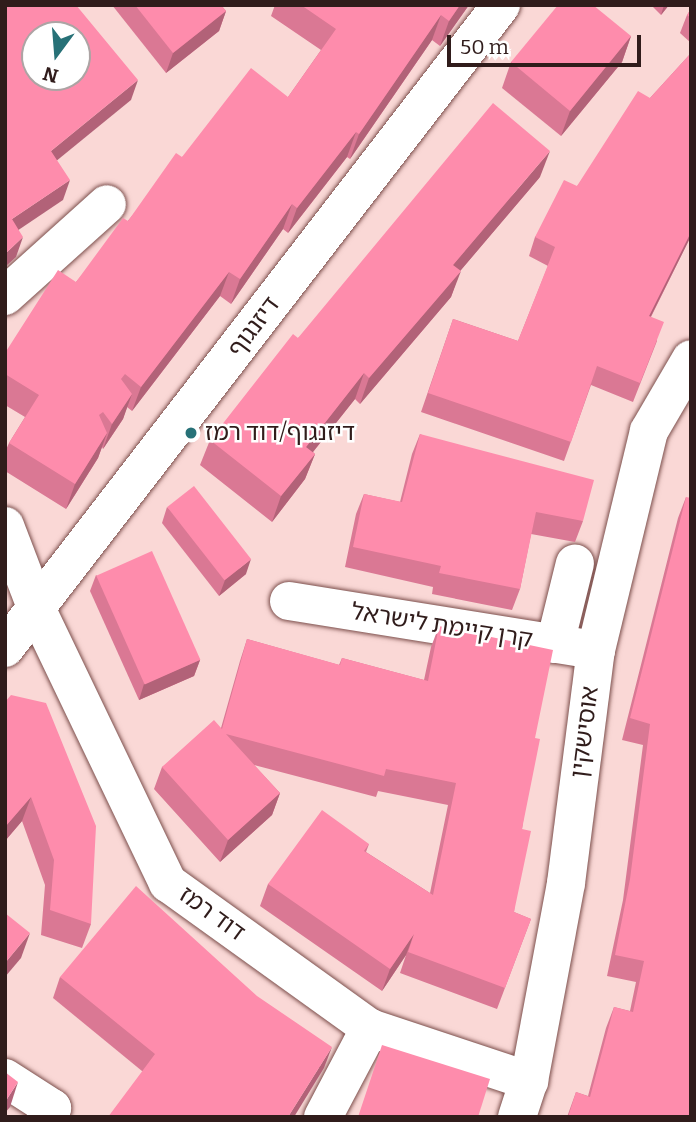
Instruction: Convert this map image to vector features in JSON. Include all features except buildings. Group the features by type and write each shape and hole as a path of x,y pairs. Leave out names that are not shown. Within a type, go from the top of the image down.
{"street":[{"name":"דיזנגוף","path":"5,648 37,610 500,5"},
{"path":"5,296 107,204"},
{"name":"אוסישקין","path":"517,1117 529,1081 566,883 596,650 649,431 691,359"},
{"name":"דוד רמז","path":"5,526 37,610 168,883 370,1028 529,1081"},
{"path":"555,644 575,563"},
{"name":"קרן קיימת לישראל","path":"289,601 596,650"},
{"path":"5,664 62,663"},
{"path":"323,1117 370,1028"},
{"path":"5,1078 52,1108 46,1117"}],"place":[{"name":"דיזנגוף/דוד רמז","path":"191,433"}]}
